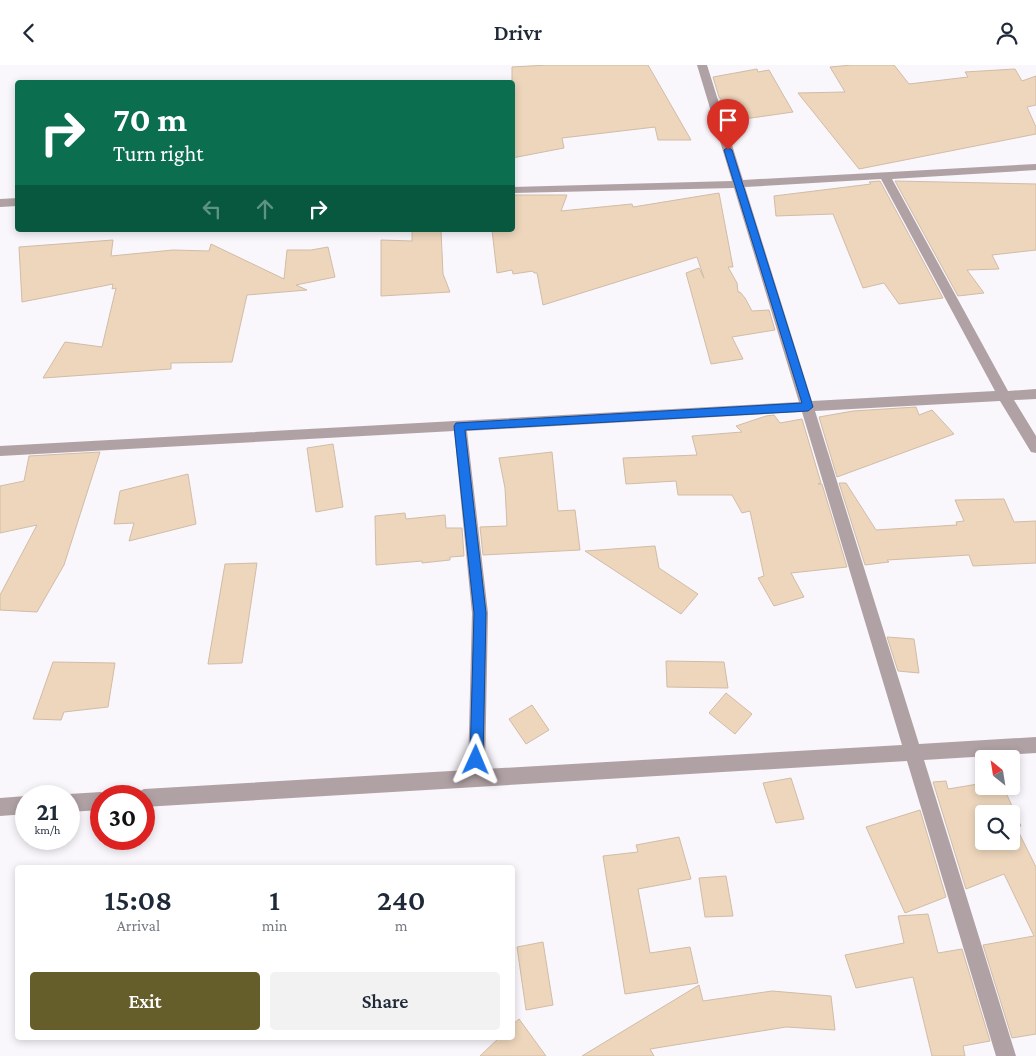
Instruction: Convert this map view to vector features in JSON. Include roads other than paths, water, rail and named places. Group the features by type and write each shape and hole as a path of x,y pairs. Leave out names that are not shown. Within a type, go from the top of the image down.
{"street":[{"path":"702,65 1006,1056"},
{"path":"515,190 738,184 1036,167"},
{"path":"885,176 1004,396 1036,449"},
{"path":"0,203 15,203"},
{"path":"0,451 1036,394"},
{"path":"460,426 480,613 476,779"},
{"path":"155,797 1036,745"},
{"path":"0,807 15,806"}]}
